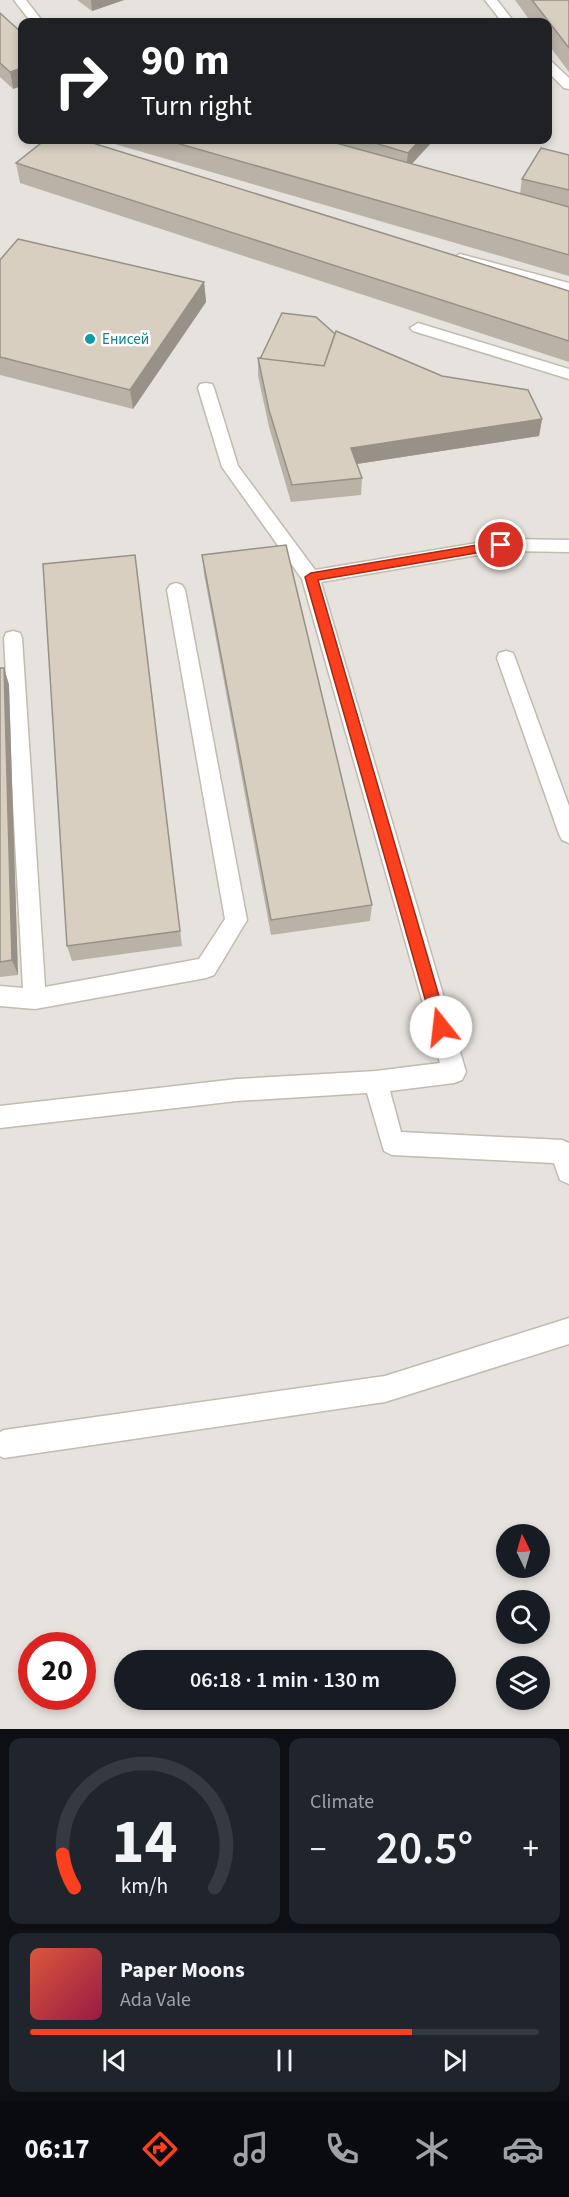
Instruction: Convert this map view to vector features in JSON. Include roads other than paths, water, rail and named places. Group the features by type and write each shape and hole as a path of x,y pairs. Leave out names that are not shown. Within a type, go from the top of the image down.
{"lane":[{"path":"20,0 34,18"},
{"path":"491,0 505,18"},
{"path":"552,69 569,85"},
{"path":"444,253 569,288"},
{"path":"418,328 569,374"},
{"path":"0,1117 237,1090 376,1082 454,1072 311,577 230,467 206,388"},
{"path":"311,577 501,545 569,546"},
{"path":"0,996 35,999 206,968 236,920 176,590"},
{"path":"13,638 35,999"},
{"path":"506,658 569,834"},
{"path":"376,1082 392,1143 567,1158"},
{"path":"4,1444 385,1389 569,1331"}],"place":[{"name":"Енисей","path":"90,339"}]}
